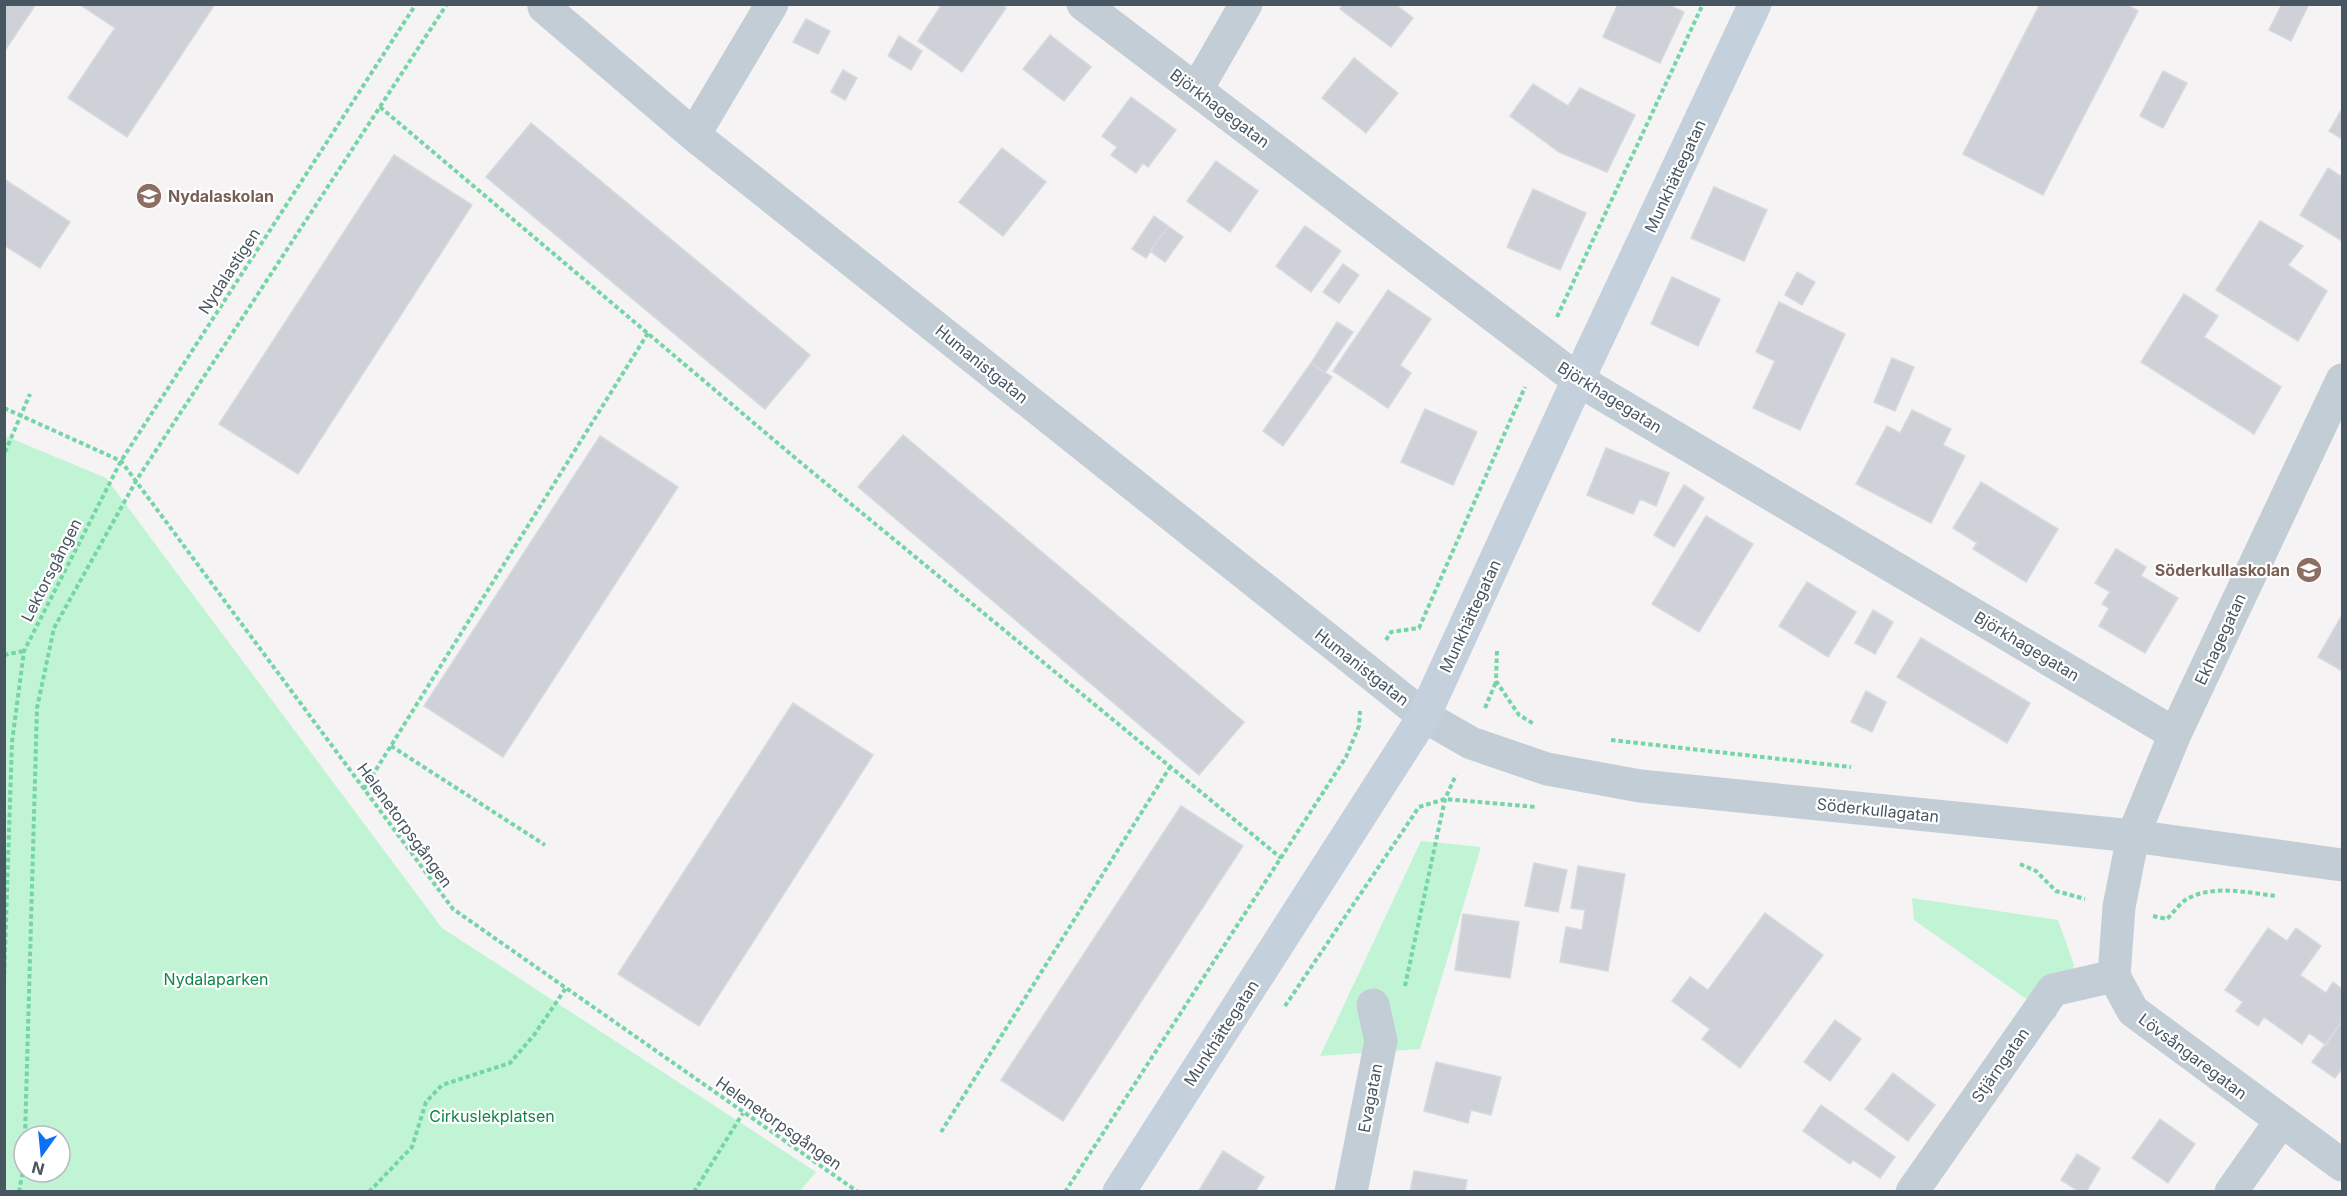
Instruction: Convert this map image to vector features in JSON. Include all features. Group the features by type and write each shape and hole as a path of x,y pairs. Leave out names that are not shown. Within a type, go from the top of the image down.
{"main road":[{"name":"Munkhättegatan","path":"1119,1191 1424,716 1578,380 1755,4"}],"street":[{"path":"694,135 772,4"},
{"name":"Björkhagegatan","path":"1083,4 1578,380 2175,734"},
{"path":"1197,89 1246,4"},
{"name":"Humanistgatan","path":"544,7 694,135 1424,716"},
{"name":"Ekhagegatan","path":"2133,836 2175,734 2343,380"},
{"name":"Söderkullagatan","path":"1424,716 1471,743 1546,769 1640,786 2133,836 2343,865"},
{"path":"2114,976 2119,907 2133,836"},
{"name":"Lövsångaregatan","path":"2114,976 2133,1011 2343,1165"},
{"name":"Stjärngatan","path":"1912,1191 2053,990 2114,976"},
{"name":"Evagatan","path":"1351,1191 1382,1041 1373,1005"},
{"path":"2231,1191 2281,1121"}],"path":[{"name":"Nydalastigen","path":"121,461 416,4"},
{"path":"26,1124 38,708 54,628 136,481 447,4"},
{"path":"1065,1191 1346,757 1359,726 1360,704 1353,690 1365,669 1391,632 1419,628 1541,352 1703,4"},
{"path":"380,107 648,333 1281,858"},
{"path":"364,789 648,333"},
{"path":"5,452 30,394"},
{"name":"Helenetorpsgången","path":"4,408 121,461 453,909 858,1191"},
{"name":"Lektorsgången","path":"4,982 12,742 24,651 121,461"},
{"path":"1373,1005 1402,1002 1445,799 1496,681 1498,643"},
{"path":"4,655 24,651"},
{"path":"1496,681 1520,715 1540,727"},
{"path":"1609,740 1855,768"},
{"path":"391,746 545,846"},
{"path":"941,1132 1170,767"},
{"path":"1280,1014 1419,807 1445,799 1544,807"},
{"path":"2013,861 2036,871 2056,891 2167,919 2187,899 2205,893 2230,890 2286,897"},
{"path":"369,1191 412,1147 426,1102 442,1085 510,1063 534,1035 566,988"},
{"path":"694,1191 743,1113"}],"green space":[{"name":"Nydalaparken","path":"5,436 106,478 442,928 816,1172 800,1191 5,1191"},
{"path":"1421,841 1481,847 1420,1049 1320,1056"},
{"path":"1912,898 2058,920 2074,965 2055,1019 1914,920"}],"building":[{"path":"4,4 36,4 4,52"},
{"path":"79,4 215,4 127,137 68,98 115,28"},
{"path":"942,4 1001,4 1006,8 962,72 918,41"},
{"path":"1343,4 1395,4 1413,18 1391,47 1340,9"},
{"path":"1618,4 1667,4 1684,12 1660,63 1603,37"},
{"path":"2040,4 2126,4 2138,11 2043,195 1963,154"},
{"path":"2282,4 2309,4 2291,41 2269,30"},
{"path":"806,19 830,31 818,54 793,42"},
{"path":"1050,35 1091,67 1064,101 1023,69"},
{"path":"899,36 922,51 911,70 888,56"},
{"path":"1354,58 1398,93 1366,133 1322,98"},
{"path":"843,70 857,78 845,100 831,92"},
{"path":"2163,71 2187,83 2163,128 2140,116"},
{"path":"1533,84 1568,106 1580,88 1635,115 1607,172 1559,152 1510,116"},
{"path":"1131,97 1176,130 1148,167 1143,163 1136,173 1111,155 1117,147 1102,136"},
{"path":"2342,109 2342,139 2329,131"},
{"path":"531,123 810,355 765,409 486,177"},
{"path":"1002,148 1046,182 1003,236 959,202"},
{"path":"394,155 472,205 298,474 219,424"},
{"path":"1216,161 1258,191 1230,232 1187,201"},
{"path":"2328,168 2342,177 2342,241 2300,215"},
{"path":"4,179 70,222 40,268 4,245"},
{"path":"1714,187 1767,210 1744,261 1691,238"},
{"path":"1533,189 1586,213 1560,270 1507,247"},
{"path":"1154,216 1168,226 1146,258 1132,249"},
{"path":"2260,221 2303,246 2288,265 2327,291 2298,341 2216,290"},
{"path":"1168,226 1183,237 1165,262 1150,251"},
{"path":"1305,226 1341,251 1311,292 1276,266"},
{"path":"1343,264 1359,275 1339,303 1323,292"},
{"path":"1797,272 1815,282 1802,305 1785,295"},
{"path":"1672,277 1720,299 1698,346 1651,324"},
{"path":"1388,290 1431,319 1400,365 1411,373 1388,408 1333,371"},
{"path":"2184,294 2218,316 2204,337 2281,387 2254,434 2141,362"},
{"path":"1779,302 1845,334 1800,430 1753,408 1775,361 1756,352"},
{"path":"1337,322 1353,332 1325,373 1311,363"},
{"path":"1892,358 1914,367 1895,411 1874,402"},
{"path":"1311,363 1332,377 1283,446 1263,431"},
{"path":"1425,409 1477,432 1453,485 1401,462"},
{"path":"1912,410 1951,429 1943,445 1965,456 1931,523 1856,484 1887,426 1900,433"},
{"path":"903,435 1244,722 1199,775 858,487"},
{"path":"600,436 678,487 503,757 424,706"},
{"path":"1606,448 1669,473 1656,506 1640,499 1633,514 1587,495"},
{"path":"1981,482 2058,529 2026,582 1973,549 1977,543 1953,528"},
{"path":"1684,485 1704,498 1674,547 1654,535"},
{"path":"1706,516 1753,544 1699,632 1652,604"},
{"path":"2116,549 2146,567 2141,576 2178,598 2145,653 2099,626 2109,608 2102,604 2110,592 2095,583"},
{"path":"1807,582 1856,612 1828,657 1779,626"},
{"path":"1873,610 1893,622 1875,654 1855,643"},
{"path":"2342,615 2342,671 2318,657"},
{"path":"1921,638 2030,703 2007,743 1897,677"},
{"path":"1866,691 1886,702 1872,732 1851,722"},
{"path":"793,703 873,755 699,1026 618,974"},
{"path":"1181,806 1243,846 1063,1121 1001,1080"},
{"path":"1534,863 1567,870 1558,912 1525,906"},
{"path":"1578,866 1625,874 1608,971 1560,962 1566,927 1582,930 1585,910 1571,908"},
{"path":"1765,913 1823,955 1740,1068 1702,1039 1710,1029 1672,1001 1690,977 1708,990"},
{"path":"1463,914 1519,922 1510,978 1455,970"},
{"path":"2268,928 2287,941 2296,928 2321,946 2300,975 2326,993 2333,982 2342,989 2342,1021 2326,1045 2309,1033 2302,1044 2264,1017 2258,1026 2236,1011 2243,1002 2225,990"},
{"path":"1835,1020 1861,1039 1830,1081 1804,1062"},
{"path":"2342,1021 2342,1073 2340,1071 2335,1078 2312,1062"},
{"path":"1436,1062 1501,1077 1491,1115 1471,1110 1468,1123 1424,1111"},
{"path":"1893,1073 1935,1105 1908,1141 1865,1109"},
{"path":"1821,1105 1895,1157 1880,1178 1853,1160 1850,1164 1803,1131"},
{"path":"2160,1119 2195,1144 2168,1183 2132,1158"},
{"path":"1223,1151 1264,1177 1255,1192 1198,1192"},
{"path":"2077,1154 2100,1168 2086,1192 2080,1192 2061,1180"},
{"path":"1414,1171 1467,1180 1465,1192 1410,1192"}],"place":[{"name":"Nydalaskolan","path":"149,196"},
{"name":"Söderkullaskolan","path":"2309,570"}],"park label":[{"name":"Cirkuslekplatsen","path":"492,1116"}]}
